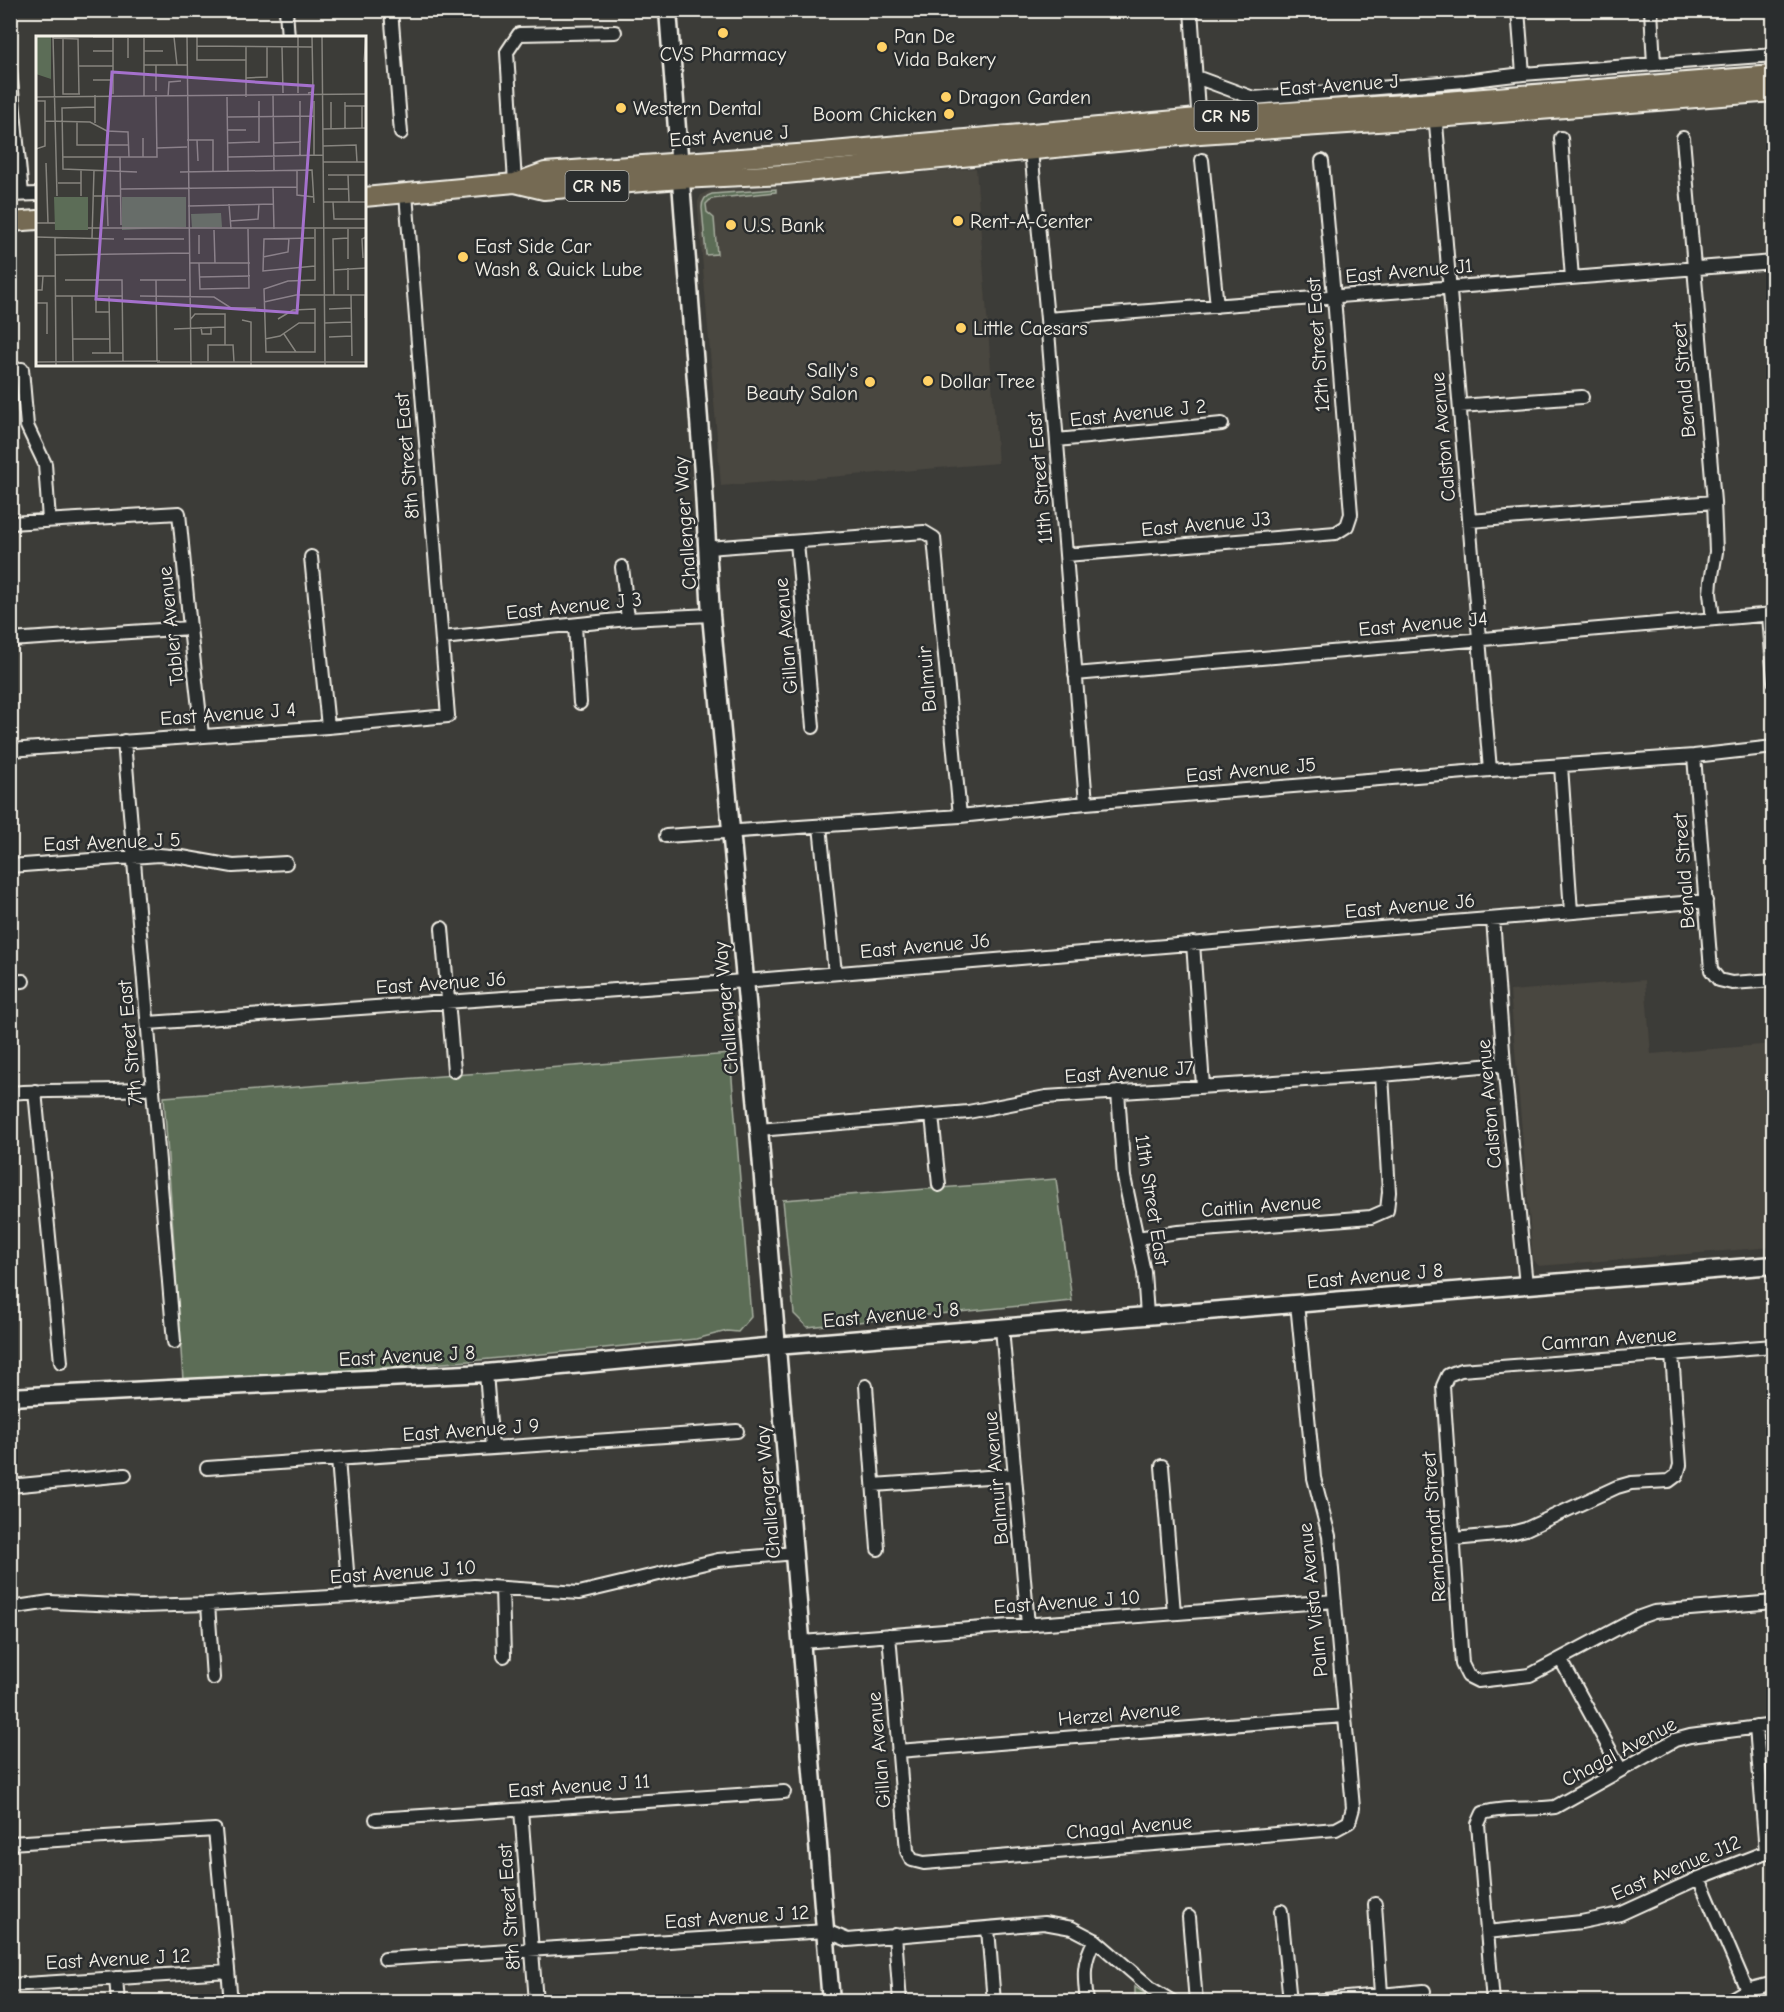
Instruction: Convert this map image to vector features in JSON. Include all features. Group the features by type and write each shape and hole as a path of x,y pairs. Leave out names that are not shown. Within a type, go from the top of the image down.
{"main road":[{"name":"Challenger Way","path":"668,10 711,615 759,1130 831,2001"},
{"name":"East Avenue J","path":"1435,110 1773,75"},
{"name":"East Avenue J","path":"366,197 515,183 545,172 819,170 907,154 961,149 976,139 1435,110 1773,92"},
{"name":"East Avenue J","path":"679,171 811,153 907,154 1031,150 1199,126"},
{"path":"10,222 36,220"},
{"name":"East Avenue J 8","path":"10,1397 486,1373 776,1346 1773,1265"}],"street":[{"path":"286,10 288,36"},
{"path":"392,10 401,133"},
{"path":"1191,10 1199,126"},
{"path":"1518,10 1522,74"},
{"path":"1651,10 1654,64"},
{"path":"515,183 507,52 519,34 615,32"},
{"name":"East Avenue J","path":"1196,77 1253,98 1773,55"},
{"path":"10,70 16,195 36,194"},
{"name":"Calston Avenue","path":"1435,110 1490,770"},
{"path":"1562,138 1572,278"},
{"name":"Benald Street","path":"1683,138 1714,502 1716,552 1710,581 1713,619"},
{"name":"11th Street East","path":"1031,150 1086,803"},
{"path":"1202,160 1216,306"},
{"name":"12th Street East","path":"1322,161 1351,514 1347,526"},
{"name":"8th Street East","path":"406,194 448,716"},
{"name":"East Avenue J1","path":"1047,319 1773,262"},
{"path":"10,523 49,519 45,464 27,426 22,369"},
{"path":"1460,406 1582,396"},
{"name":"East Avenue J 2","path":"1057,440 1222,424"},
{"path":"1470,521 1714,502"},
{"name":"Tabler Avenue","path":"49,519 179,513 202,735"},
{"name":"East Avenue J3","path":"1066,555 1336,533 1347,526"},
{"name":"Balmuir","path":"797,542 924,532 934,538 960,816"},
{"path":"708,548 797,542"},
{"name":"Gillan Avenue","path":"797,542 813,727"},
{"path":"312,557 328,727"},
{"path":"622,567 628,619"},
{"path":"1771,614 1773,681"},
{"name":"East Avenue J4","path":"1075,674 1771,614"},
{"name":"East Avenue J 3","path":"442,638 628,619 711,615"},
{"path":"574,626 580,703"},
{"path":"10,640 190,628"},
{"name":"East Avenue J 4","path":"10,750 448,716"},
{"name":"7th Street East","path":"124,741 174,1342"},
{"name":"East Avenue J5","path":"732,832 960,816 1086,803 1694,756 1773,747"},
{"name":"Benald Street","path":"1694,756 1711,970 1719,980 1732,983 1773,980"},
{"path":"1561,766 1571,912"},
{"path":"820,826 835,973"},
{"path":"666,836 732,832"},
{"name":"East Avenue J 5","path":"10,866 171,855 221,865 286,863"},
{"name":"East Avenue J6","path":"148,1023 744,981 1706,901"},
{"name":"Calston Avenue","path":"1493,919 1504,1064 1526,1285"},
{"path":"442,928 454,1071"},
{"path":"1193,944 1203,1086"},
{"name":"East Avenue J7","path":"759,1130 968,1112 1046,1097 1382,1075 1504,1064"},
{"name":"Caitlin Avenue","path":"1137,1238 1178,1232 1371,1217 1387,1210 1389,1192 1382,1075"},
{"path":"10,1093 153,1088"},
{"path":"35,1091 61,1362"},
{"name":"11th Street East","path":"1118,1092 1124,1177 1144,1272 1148,1315"},
{"path":"932,1115 939,1185"},
{"name":"Palm Vista Avenue","path":"1297,1303 1314,1478 1329,1536 1353,1808 1348,1822"},
{"name":"Balmuir Avenue","path":"1002,1328 1028,1624"},
{"name":"Camran Avenue","path":"1448,1375 1461,1370 1773,1346"},
{"path":"1455,1539 1507,1534 1526,1529 1617,1487 1669,1481 1677,1474 1680,1465 1672,1354"},
{"path":"486,1373 492,1448"},
{"name":"Rembrandt Street","path":"1448,1375 1443,1386 1462,1664 1468,1676 1478,1681 1530,1675 1561,1659"},
{"path":"866,1386 878,1550"},
{"name":"East Avenue J 9","path":"207,1468 737,1431"},
{"path":"338,1459 349,1596"},
{"path":"1162,1466 1174,1613"},
{"path":"10,1486 124,1475"},
{"path":"874,1485 1015,1475"},
{"name":"East Avenue J 10","path":"10,1608 50,1602 142,1605 208,1604 474,1586 579,1593 717,1560 795,1553"},
{"path":"502,1588 504,1656"},
{"name":"East Avenue J 10","path":"802,1642 1335,1601"},
{"path":"1621,1770 1561,1659 1637,1618 1654,1612 1773,1602"},
{"path":"208,1604 213,1678"},
{"name":"Gillan Avenue","path":"889,1635 907,1851 912,1860"},
{"name":"Herzel Avenue","path":"898,1751 1344,1716"},
{"name":"Chagal Avenue","path":"1487,1932 1478,1824 1484,1813 1498,1809 1555,1808 1675,1740 1773,1725"},
{"path":"1756,1726 1770,1852"},
{"name":"East Avenue J 11","path":"376,1819 784,1792"},
{"name":"8th Street East","path":"521,1810 536,2001"},
{"name":"Chagal Avenue","path":"912,1860 924,1863 1336,1829 1348,1822"},
{"path":"10,1843 215,1830 231,2001"},
{"name":"East Avenue J12","path":"1487,1932 1581,1922 1620,1914 1700,1878 1770,1852"},
{"path":"1700,1878 1747,1990"},
{"path":"1376,1904 1382,1994"},
{"path":"1281,1911 1290,2001"},
{"path":"1189,1917 1196,2001"},
{"name":"East Avenue J 12","path":"385,1959 826,1931 848,1940 1044,1923 1072,1928 1095,1940 1152,1989 1173,2001"},
{"path":"988,1929 994,2001"},
{"path":"1487,1932 1493,2001"},
{"path":"895,1935 900,2001"},
{"path":"1087,2001 1084,1975 1087,1953 1095,1940"},
{"name":"East Avenue J 12","path":"10,1985 228,1971"},
{"path":"116,1978 118,2001"},
{"path":"1726,2001 1747,1990 1773,1983"},
{"path":"1302,2001 1424,1991"}],"shaded area":[{"path":"976,168 998,463 721,486 698,208 701,195 711,190"},
{"path":"1645,980 1651,1054 1773,1044 1773,1247 1539,1266 1533,1260 1510,991"}],"green space":[{"path":"776,189 776,192 711,199 706,204 707,212 714,218 717,254 706,255 702,208 705,197 712,194"},
{"path":"730,1054 751,1317 738,1332 727,1331 696,1339 469,1361 187,1383 183,1380 164,1097"},
{"path":"1056,1179 1072,1301 807,1327 794,1314 783,1200"},
{"path":"1135,1987 1156,2001 1135,2001"}],"place":[{"name":"CVS Pharmacy","path":"723,33"},
{"name":"Pan De Vida Bakery","path":"882,47"},
{"name":"Dragon Garden","path":"946,97"},
{"name":"Western Dental","path":"621,108"},
{"name":"Boom Chicken","path":"949,114"},
{"name":"Rent-A-Center","path":"958,221"},
{"name":"U.S. Bank","path":"731,225"},
{"name":"East Side Car Wash & Quick Lube","path":"463,257"},
{"name":"Little Caesars","path":"961,328"},
{"name":"Dollar Tree","path":"928,381"},
{"name":"Sally's Beauty Salon","path":"870,382"}]}
